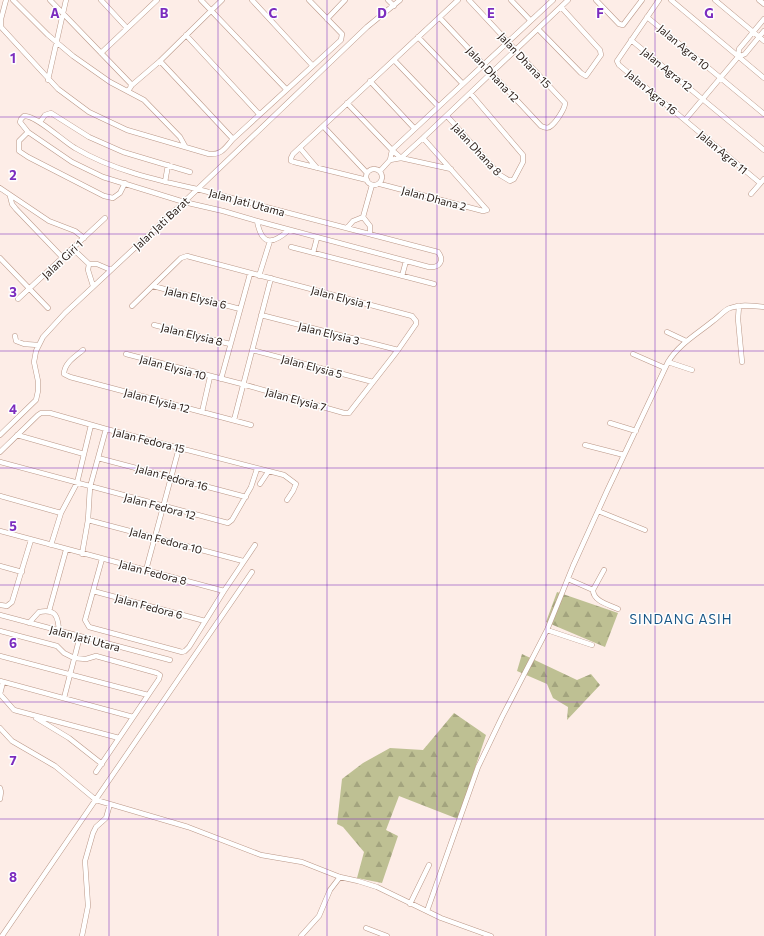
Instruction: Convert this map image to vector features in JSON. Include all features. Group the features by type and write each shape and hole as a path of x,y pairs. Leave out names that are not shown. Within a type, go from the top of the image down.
{"street":[{"path":"6,0 1,19 1,27 48,80 58,89 89,112 127,130 209,154 220,153 259,114 341,40 342,34 309,0"},
{"path":"13,0 57,43 110,82 144,100 180,137 185,146"},
{"path":"50,0 132,85"},
{"path":"48,80 66,0"},
{"path":"101,0 127,28"},
{"path":"201,0 286,89"},
{"path":"128,91 132,85 160,61 222,0"},
{"path":"252,0 312,65"},
{"path":"327,19 345,0"},
{"path":"388,0 394,6"},
{"name":"Jalan Jati Barat","path":"0,435 34,403 38,396 38,381 34,362 38,345 64,313 184,202 367,28 400,0"},
{"path":"372,185 367,180 291,161 291,158 293,154 370,81 458,0"},
{"name":"Jalan Dhana 15","path":"469,0 565,103 565,108 551,127 546,128"},
{"path":"511,0 530,20"},
{"path":"380,171 390,160 392,150 414,128 552,0"},
{"path":"401,158 471,94 568,0"},
{"path":"596,0 619,24 623,26 640,1"},
{"path":"631,40 659,0"},
{"path":"671,0 764,78"},
{"path":"714,0 764,41"},
{"path":"759,0 764,4"},
{"path":"102,53 154,1"},
{"path":"538,29 584,76 586,76 601,55 600,50 561,7"},
{"name":"Jalan Agra 10","path":"647,17 764,114"},
{"name":"Jalan Dhana 12","path":"440,18 541,126 546,128"},
{"path":"738,57 739,49 764,19"},
{"path":"685,120 738,57 745,54 764,31"},
{"path":"186,35 259,114"},
{"path":"418,37 462,83"},
{"name":"Jalan Agra 16","path":"631,40 618,58 617,62 619,65 685,120"},
{"name":"Jalan Agra 12","path":"631,40 764,150"},
{"path":"394,60 438,106"},
{"path":"160,61 233,139"},
{"path":"370,81 414,128"},
{"name":"Jalan Dhana 8","path":"447,116 500,175 510,181 514,179 523,162 523,155 471,94"},
{"path":"347,103 401,158"},
{"path":"40,122 45,114 51,113 89,137 123,152 190,172"},
{"name":"Jalan Jati Utama","path":"24,116 28,116 40,122 75,148 105,163 164,182 233,198 438,252 441,261 435,268 406,261 317,238 223,211 184,202 103,177 72,162 28,132 21,125 21,119 24,116"},
{"name":"Jalan Agra 11","path":"685,120 760,183"},
{"path":"323,126 367,173 367,180"},
{"path":"28,132 19,140 19,151 104,196 113,198 120,193 124,184"},
{"path":"424,138 452,169"},
{"path":"300,148 317,168"},
{"path":"390,160 401,158 452,169"},
{"path":"164,182 168,165"},
{"path":"367,173 376,169 380,171"},
{"name":"Jalan Dhana 2","path":"380,184 483,211 488,210 452,169"},
{"path":"372,185 380,184 382,176 380,171"},
{"path":"751,194 764,179"},
{"path":"363,217 372,185"},
{"path":"0,188 10,196 49,220 75,231 84,238"},
{"path":"10,196 12,204 16,209 63,258"},
{"path":"347,228 353,221 363,217"},
{"path":"363,217 370,226 370,234"},
{"name":"Jalan Giri 1","path":"18,298 105,218"},
{"path":"257,221 262,235 270,241 280,238 290,230"},
{"path":"313,253 317,238"},
{"path":"259,276 270,241"},
{"path":"291,247 434,284"},
{"path":"73,248 90,264 97,264 111,270"},
{"name":"Jalan Elysia 1","path":"153,286 181,258 187,256 412,316 416,321 416,324 398,350"},
{"path":"0,258 48,308"},
{"path":"402,276 406,261"},
{"path":"90,264 88,270 93,286"},
{"path":"221,379 250,274"},
{"path":"234,420 242,384 271,278"},
{"path":"132,306 153,286"},
{"name":"Jalan Elysia 6","path":"153,286 240,309"},
{"path":"427,911 478,767 547,630 598,511 668,362 673,354 686,341 695,336 727,310 739,306 764,306"},
{"path":"739,306 738,319 742,362"},
{"name":"Jalan Elysia 3","path":"261,315 398,350"},
{"name":"Jalan Elysia 8","path":"154,325 230,344"},
{"path":"667,332 686,341"},
{"path":"15,336 16,341 19,343 38,345"},
{"name":"Jalan Elysia 12","path":"83,350 67,365 64,370 64,374 70,377 251,425"},
{"name":"Jalan Elysia 5","path":"252,350 373,382"},
{"path":"373,382 398,350"},
{"name":"Jalan Elysia 10","path":"126,354 210,377 242,384"},
{"path":"633,354 665,368"},
{"path":"668,362 692,370"},
{"path":"202,412 210,377"},
{"name":"Jalan Elysia 7","path":"242,384 344,413 349,413 373,382"},
{"name":"Jalan Fedora 15","path":"17,435 41,413 50,413 106,430 284,476 296,484 294,491 287,500"},
{"path":"610,423 636,431"},
{"path":"50,545 61,513 77,483 91,425"},
{"path":"82,554 88,520 90,487 106,430"},
{"path":"0,452 17,435 84,454"},
{"path":"585,445 624,456"},
{"path":"146,570 179,448"},
{"name":"Jalan Fedora 16","path":"98,458 246,497"},
{"name":"Jalan Fedora 12","path":"0,462 228,524 246,497"},
{"path":"246,497 254,481 257,469"},
{"path":"260,484 268,472"},
{"path":"0,496 61,513"},
{"path":"598,511 645,530"},
{"name":"Jalan Fedora 10","path":"88,520 244,561"},
{"name":"Jalan Fedora 8","path":"0,531 66,550 224,591"},
{"path":"0,605 7,606 12,602 31,540"},
{"path":"102,559 85,620 89,627 182,652 189,647 255,545"},
{"path":"50,611 66,550"},
{"path":"0,566 22,572"},
{"path":"604,570 593,590 593,594 595,598 618,609"},
{"path":"2,936 252,572"},
{"path":"568,579 593,590"},
{"name":"Jalan Fedora 6","path":"93,591 205,621"},
{"path":"29,623 39,612 50,611 57,617 59,631"},
{"name":"Jalan Jati Utara","path":"0,616 170,660"},
{"path":"547,630 592,645"},
{"path":"0,631 57,646 64,653 74,658 96,656 160,675 148,696 96,772"},
{"path":"64,698 80,636"},
{"path":"0,656 148,696"},
{"path":"119,738 14,710 0,694 2,681 133,717"},
{"path":"30,714 69,738 102,764"},
{"path":"0,728 12,741 55,766 96,800 197,830 261,854 302,862 340,877 377,887 410,904 491,936"},
{"path":"0,788 0,799"},
{"path":"82,936 88,906 85,861 93,833 96,827 106,818 110,804"},
{"path":"410,904 429,865"},
{"path":"301,936 319,916 330,890 340,877"},
{"path":"366,928 387,936"}],"green space":[{"path":"557,592 618,613 605,647 546,622"},
{"path":"522,654 577,680 591,674 600,685 567,720 568,707 553,698 547,684 517,671"},
{"path":"454,713 486,735 458,819 399,796 386,830 398,836 382,883 357,878 364,852 343,827 337,824 342,779 363,763 390,748 423,750"}],"district":[{"name":"SINDANG ASIH","path":"681,619"}]}
